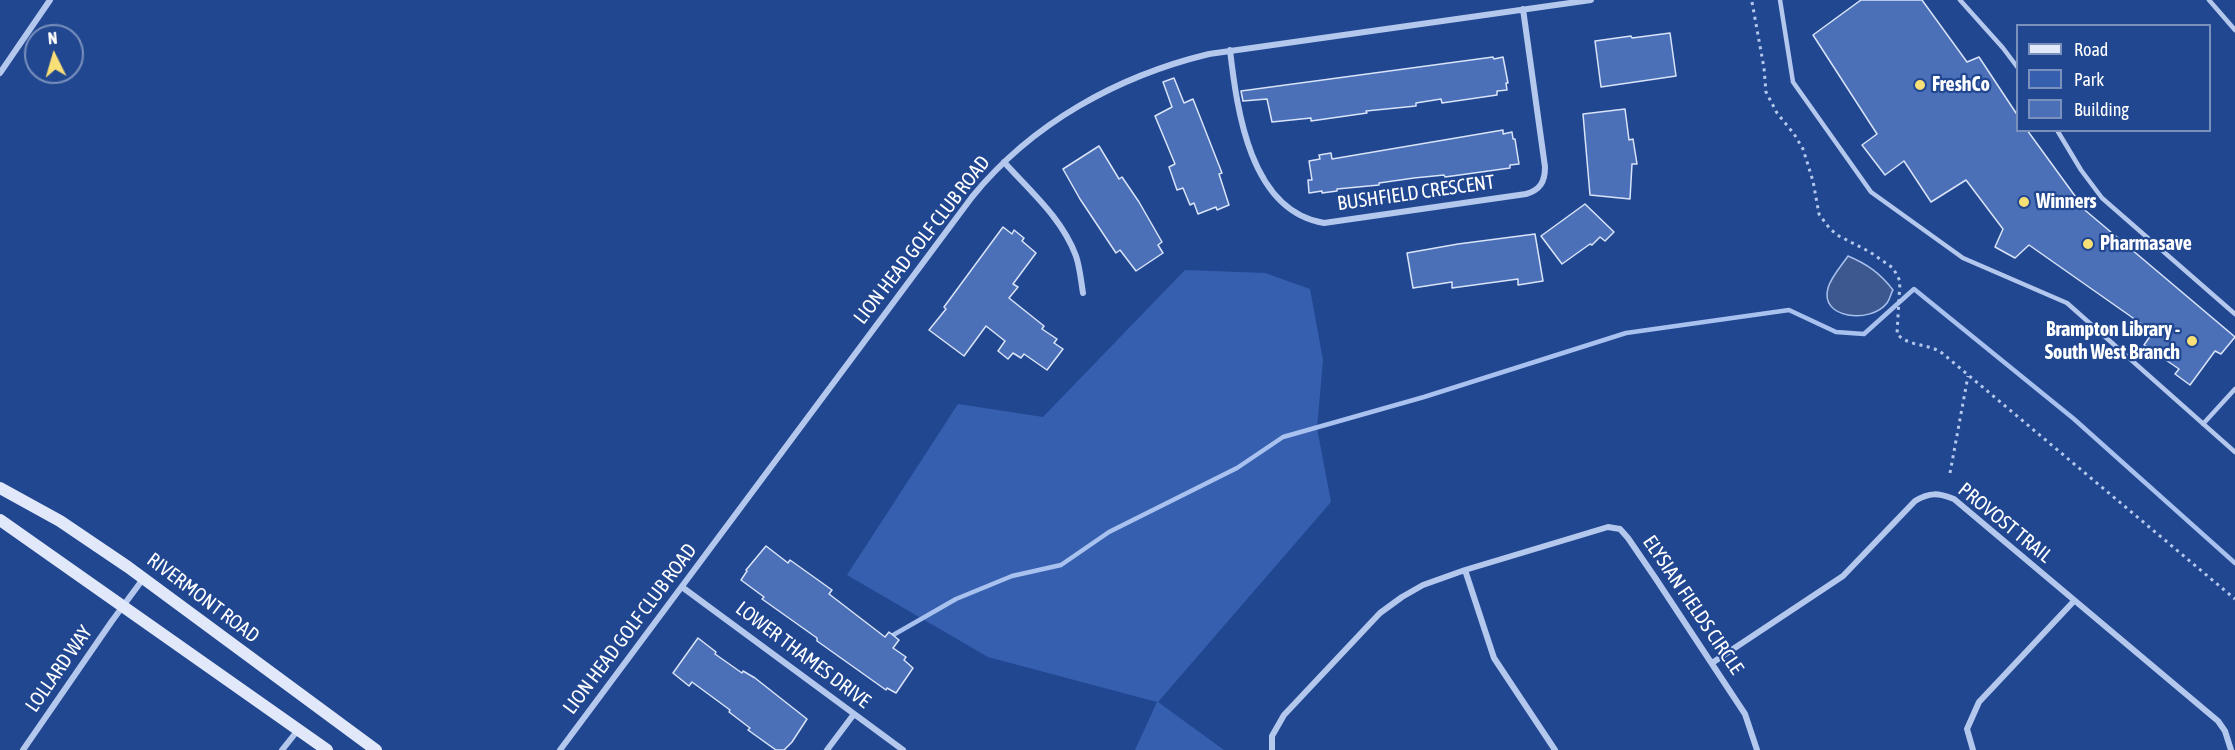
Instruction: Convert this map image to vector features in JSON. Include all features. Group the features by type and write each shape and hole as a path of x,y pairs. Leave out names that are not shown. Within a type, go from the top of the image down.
{"street":[{"path":"0,73 50,0"},
{"name":"LION HEAD GOLF CLUB ROAD","path":"560,750 986,180 1004,162 1066,114 1107,91 1172,64 1230,50 1591,0"},
{"name":"BUSHFIELD CRESCENT","path":"1230,50 1240,120 1258,166 1272,193 1287,206 1311,221 1324,223 1526,195 1536,191 1542,184 1545,167 1523,9"},
{"path":"1004,162 1055,218 1068,238 1077,258 1083,293"},
{"name":"RIVERMONT ROAD","path":"0,488 60,521 144,579 376,750"},
{"name":"PROVOST TRAIL","path":"1712,663 1843,576 1915,501 1926,494 1939,493 1954,499 2218,721 2225,731 2231,750"},
{"path":"0,520 327,750"},
{"name":"ELYSIAN FIELDS CIRCLE","path":"1272,750 1272,736 1284,716 1380,613 1402,597 1424,585 1465,570 1608,527 1620,529 1628,538 1712,663 1745,714 1757,750"},
{"path":"1465,570 1494,658 1555,750"},
{"name":"LOLLARD WAY","path":"23,750 122,606 144,579"},
{"name":"LOWER THAMES DRIVE","path":"682,587 903,750"},
{"path":"1973,750 1967,729 1978,702 2074,601"},
{"path":"827,750 854,714"},
{"path":"282,750 299,729"}],"lane":[{"path":"1780,0 1793,82 1871,192 1963,258 2067,303 2235,452"},
{"path":"1960,0 2016,65"},
{"path":"2209,0 2235,30"},
{"path":"2058,132 2081,170 2102,198 2235,314"},
{"path":"2203,424 2235,389"}],"path":[{"path":"1752,2 1766,92 1777,113 1803,149 1813,181 1819,214 1824,223 1839,236 1893,268 1900,281 1897,334 1906,342 1937,349 2235,599"},
{"path":"1950,473 1968,376"}],"green space":[{"path":"1185,270 1265,273 1310,289 1323,360 1317,428 1331,502 1158,702 1224,750 1135,750 1157,702 988,657 847,575 958,404 1043,417"}],"shaded area":[{"path":"1848,256 1873,270 1893,290 1887,303 1880,310 1859,316 1838,312 1831,306 1827,298 1829,284"}],"building":[{"path":"1861,0 1922,0 1967,62 1979,57 2016,113 2016,132 2028,132 2086,211 2235,337 2221,354 2215,351 2190,385 2175,374 2179,369 2144,345 2153,332 2029,245 2015,258 1995,247 2003,229 1966,180 1931,202 1904,161 1885,175 1862,145 1877,134 1813,35"},
{"path":"1670,33 1676,76 1601,87 1595,41"},
{"path":"1493,57 1494,59 1503,57 1508,83 1506,83 1507,90 1497,91 1497,95 1442,103 1441,99 1416,103 1416,106 1366,111 1367,113 1311,121 1311,118 1272,122 1267,99 1243,101 1241,91"},
{"path":"1174,78 1184,103 1193,99 1222,173 1219,174 1229,205 1217,210 1216,207 1198,214 1194,203 1190,205 1183,188 1177,190 1169,167 1175,164 1155,116 1172,107 1163,82"},
{"path":"1625,109 1629,140 1633,139 1637,164 1632,164 1630,199 1590,195 1583,114"},
{"path":"1503,130 1503,134 1512,132 1513,139 1515,139 1519,164 1510,165 1510,168 1445,177 1444,175 1414,178 1379,183 1379,185 1337,189 1337,191 1309,193 1308,180 1312,180 1309,161 1320,159 1319,155 1331,153 1332,159"},
{"path":"1099,146 1119,179 1122,177 1139,202 1162,242 1158,245 1163,253 1136,271 1120,250 1116,253 1063,169"},
{"path":"1585,204 1614,232 1605,241 1600,237 1592,245 1590,244 1562,264 1541,236"},
{"path":"1003,227 1012,234 1014,230 1024,238 1022,241 1036,253 1013,284 1018,287 1009,298 1044,326 1042,329 1057,339 1054,343 1063,349 1047,370 1024,354 1021,358 1013,353 1008,359 998,351 1005,341 986,326 964,356 929,330"},
{"path":"1535,234 1543,281 1518,285 1518,279 1452,288 1452,282 1413,288 1407,253"},
{"path":"766,546 788,563 790,560 832,590 829,594 885,637 889,632 899,640 893,648 906,657 904,660 913,668 896,693 887,688 886,690 817,641 817,638 762,599 764,597 741,580 746,570"},
{"path":"698,638 716,652 715,654 742,673 743,671 755,678 807,719 784,750 776,750 748,730 750,728 729,712 730,710 692,682 689,686 673,673"}],"waterway":[{"path":"888,638 956,599 1012,576 1061,565 1109,532 1237,468 1283,437 1424,397 1626,333 1789,310 1836,332 1864,334 1914,289 2074,419 2235,563"}],"place":[{"name":"FreshCo","path":"1920,85"},
{"name":"Winners","path":"2024,202"},
{"name":"Pharmasave","path":"2088,244"},
{"name":"Brampton Library - South West Branch","path":"2192,341"}]}
